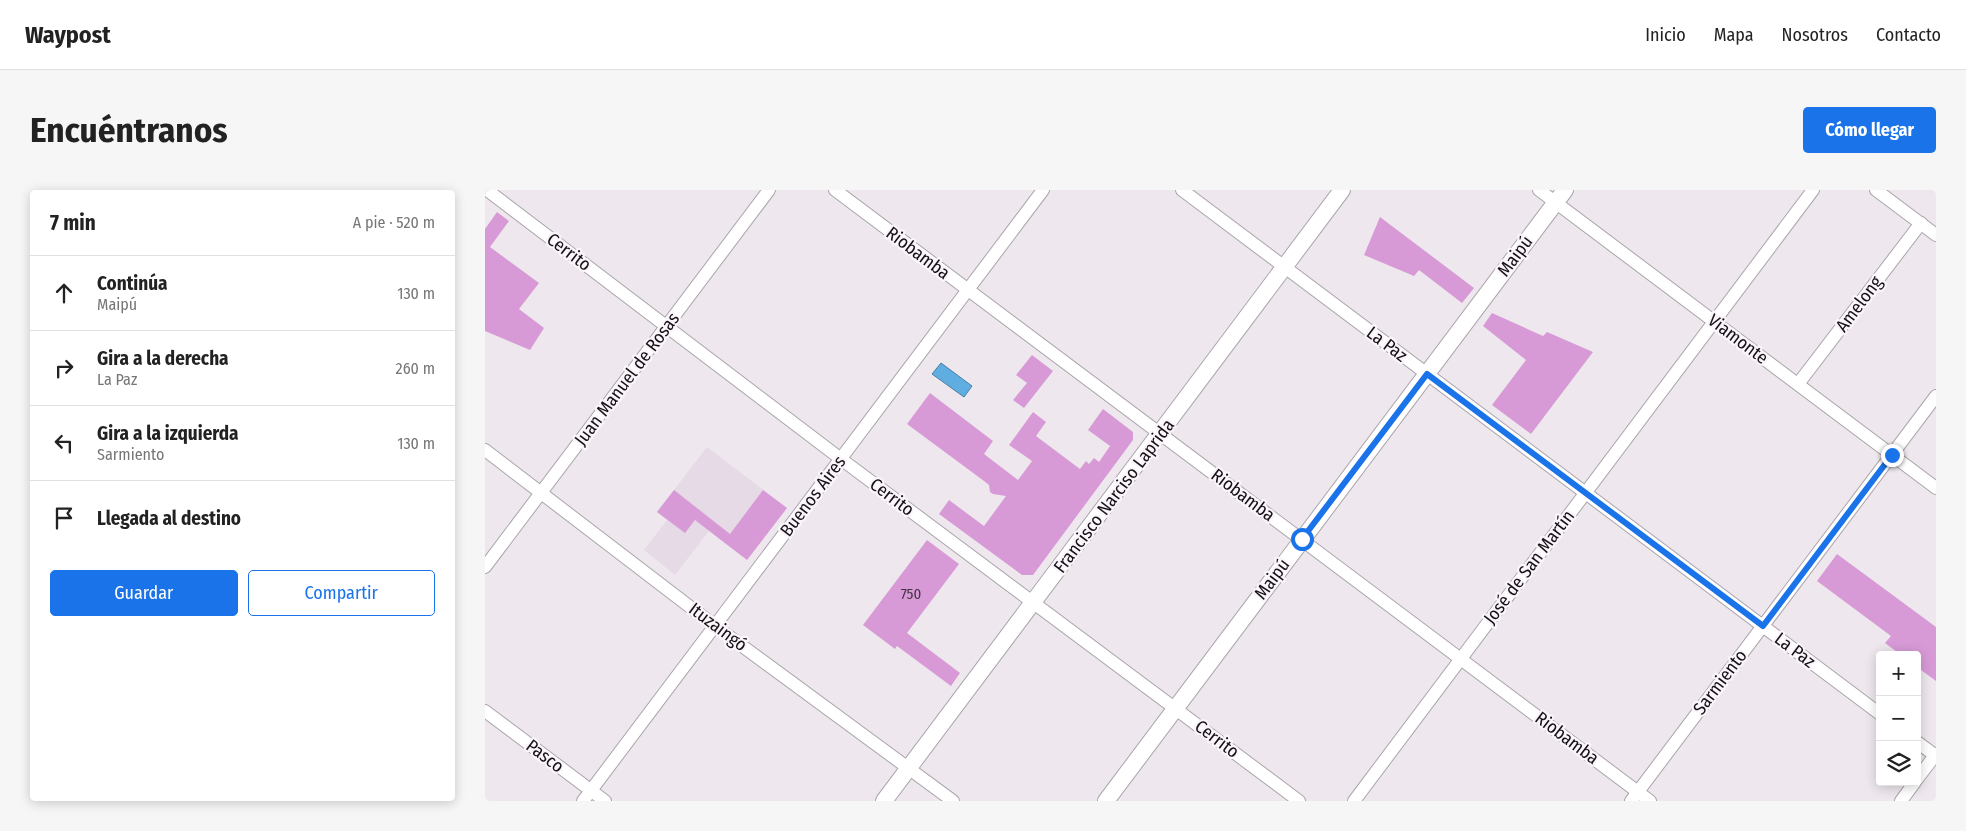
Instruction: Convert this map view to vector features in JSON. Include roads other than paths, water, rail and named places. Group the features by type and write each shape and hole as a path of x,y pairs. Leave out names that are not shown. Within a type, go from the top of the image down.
{"main road":[{"name":"Francisco Narciso Laprida","path":"884,801 1342,190"},
{"name":"Maipú","path":"1106,801 1560,196"}],"street":[{"name":"Cerrito","path":"487,190 841,459 1299,801"},
{"name":"Juan Manuel de Rosas","path":"485,567 769,190"},
{"name":"Riobamba","path":"835,190 1161,432 1461,659 1634,796 1650,801"},
{"name":"Buenos Aires","path":"587,796 1043,190"},
{"name":"La Paz","path":"1182,190 1876,711"},
{"name":"Viamonte","path":"1539,190 1560,196 1714,321 1936,488"},
{"name":"José de San Martín","path":"1354,801 1813,190"},
{"path":"1877,190 1936,235"},
{"name":"Amelong","path":"1798,384 1921,223"},
{"name":"Sarmiento","path":"1634,796 1936,396"},
{"name":"Ituzaingó","path":"485,450 715,626 953,801"},
{"name":"Pasco","path":"485,711 587,796 605,801"},
{"path":"1921,745 1936,755 1921,774"},
{"path":"1901,801 1912,786"}],"water":[{"path":"941,363 972,386 964,397 932,374"}]}
